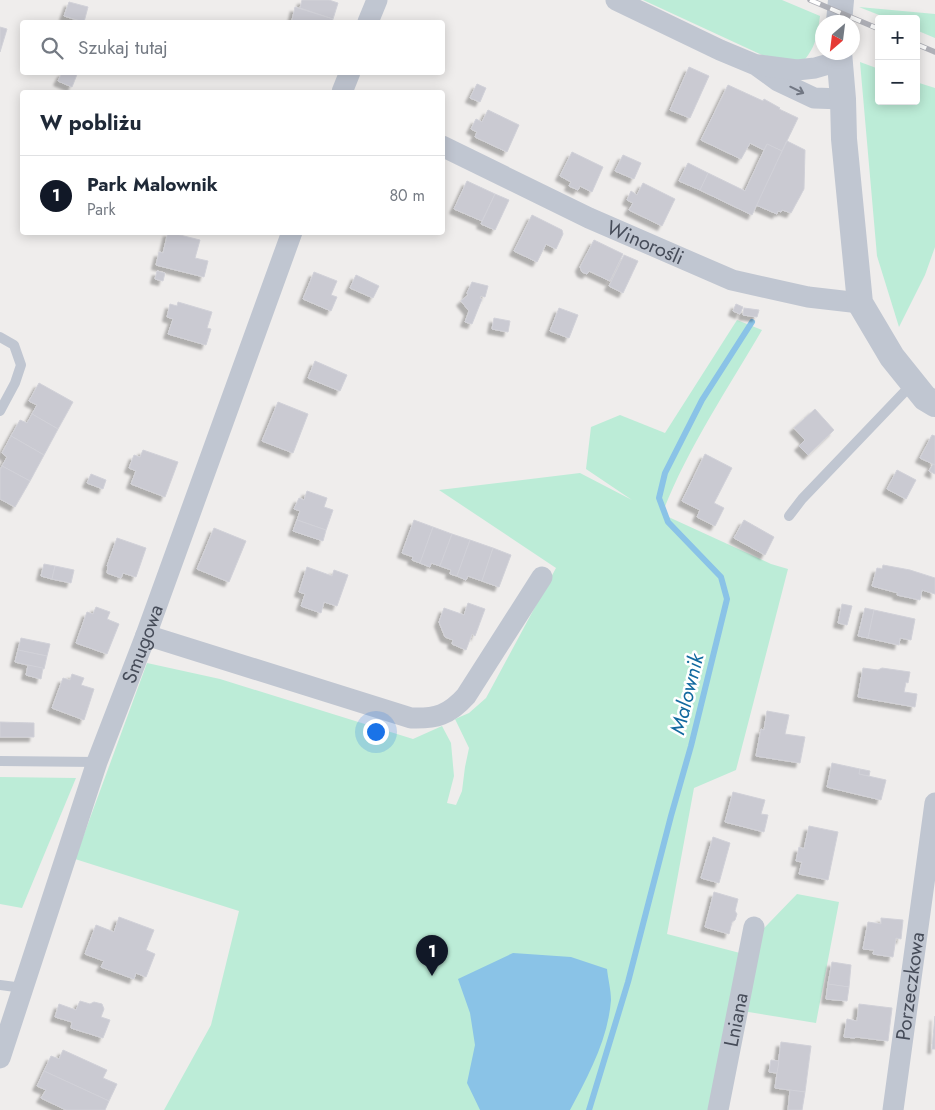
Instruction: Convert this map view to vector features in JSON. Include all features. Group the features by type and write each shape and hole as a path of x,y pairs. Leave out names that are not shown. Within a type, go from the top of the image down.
{"street":[{"path":"369,20 377,0"},
{"path":"616,0 720,50 756,65 778,81 814,98 843,99"},
{"path":"840,15 841,0"},
{"path":"756,65 797,70 815,68 832,60"},
{"path":"839,60 844,139 860,303 892,357 925,398 935,404"},
{"path":"343,90 349,75"},
{"name":"Winorośli","path":"445,147 589,218 732,280 808,297 860,303"},
{"name":"Smugowa","path":"0,1058 97,762 146,635 291,235"},
{"path":"146,635 411,718 431,718 444,714 456,707 466,696 542,577"},
{"name":"Porzeczkowa","path":"894,1110 935,803"},
{"name":"Lniana","path":"718,1110 754,928"}],"lane":[{"path":"0,337 14,346 20,365 14,383 0,411"},
{"path":"789,516 802,499 913,383"},
{"path":"0,761 97,762"},
{"path":"0,985 23,988"}],"green space":[{"path":"643,0 782,0 818,15 815,15 815,41 802,63 762,55"},
{"path":"859,7 935,14 935,38 920,32 920,15 879,15"},
{"path":"860,62 875,68 875,105 920,105 920,83 935,88 935,247 925,275 899,327 877,256"},
{"path":"737,320 762,330 695,443 662,514 771,564 788,569 736,770 694,788 667,934 740,953 797,894 839,902 816,1023 730,1009 711,1110 164,1110 211,1025 239,911 75,859 147,663 220,679 413,739 442,726 451,743 454,776 447,803 456,805 462,791 469,748 455,719 469,713 486,698 556,568 439,490 580,473 632,500 586,469 591,427 620,415 665,433"},
{"path":"0,777 76,778 22,908 0,904"}],"water":[{"path":"513,953 571,957 607,969 611,1000 606,1029 584,1084 570,1110 480,1110 467,1083 475,1045 470,1013 458,979"}],"building":[{"path":"302,0 329,0 338,3 333,19 300,8"},
{"path":"69,2 88,7 85,20 64,16"},
{"path":"295,7 333,19 333,20 292,20"},
{"path":"0,27 7,29 0,52"},
{"path":"689,67 709,76 690,118 670,110"},
{"path":"61,75 77,75 72,87 58,81"},
{"path":"477,84 486,88 480,102 470,98"},
{"path":"728,85 763,101 764,99 798,118 782,151 767,144 764,150 750,143 741,159 701,140"},
{"path":"488,110 519,125 507,152 475,137 477,132 471,129 476,119 482,122"},
{"path":"787,141 805,150 804,189 791,213 782,210 781,212 778,211 777,214 756,205"},
{"path":"767,144 782,151 752,215 700,190 708,173 745,191"},
{"path":"572,152 603,167 592,192 580,186 578,190 569,186 571,182 560,176"},
{"path":"623,155 641,163 634,179 615,171"},
{"path":"688,163 708,173 700,190 679,181"},
{"path":"467,181 495,194 482,221 454,209"},
{"path":"643,183 675,199 662,226 629,210 633,203 627,200 631,191 637,195"},
{"path":"495,194 509,200 495,230 481,224"},
{"path":"532,215 562,230 563,234 556,249 546,244 537,262 514,251"},
{"path":"167,235 180,235 200,240 195,258 208,261 204,277 156,265 159,252 163,253"},
{"path":"594,240 623,254 610,281 589,271 587,274 582,272 580,267"},
{"path":"624,255 638,261 623,293 609,286"},
{"path":"157,271 165,273 163,281 155,279"},
{"path":"314,272 337,281 331,295 337,297 331,311 303,299"},
{"path":"356,275 379,286 373,298 350,288"},
{"path":"472,282 488,286 485,297 481,296 480,298 482,299 472,324 465,322 469,311 461,301 468,295 467,293"},
{"path":"178,302 212,312 207,328 211,329 206,345 168,334 173,319 167,317 170,304 177,306"},
{"path":"736,304 743,307 740,314 733,311"},
{"path":"559,308 578,315 569,338 550,331"},
{"path":"744,308 759,310 757,317 743,315"},
{"path":"494,318 510,321 508,332 492,329"},
{"path":"315,361 347,375 340,391 308,378"},
{"path":"39,383 73,402 58,429 32,414 37,405 29,401"},
{"path":"278,402 308,414 293,453 262,441"},
{"path":"815,409 834,430 808,455 799,446 805,440 794,428"},
{"path":"32,414 58,429 44,455 11,436 20,420 27,423"},
{"path":"932,435 935,436 935,465 920,458"},
{"path":"11,436 44,455 30,481 2,466 7,457 2,453"},
{"path":"143,450 178,462 165,497 131,484 136,471 129,468 134,455 140,457"},
{"path":"705,454 732,468 714,503 724,508 715,526 697,517 700,510 682,501"},
{"path":"933,464 935,465 935,474 929,471"},
{"path":"2,466 30,481 15,507 0,499 0,470"},
{"path":"897,470 916,480 906,499 887,489"},
{"path":"91,474 106,480 103,489 87,483"},
{"path":"307,491 327,498 324,507 333,510 326,530 297,520 300,511 294,509 299,498 304,500"},
{"path":"297,520 326,530 323,541 293,531"},
{"path":"414,520 433,527 420,563 412,560 413,557 402,553"},
{"path":"744,520 774,537 765,555 734,538"},
{"path":"433,527 452,534 440,566 431,563 430,567 420,563"},
{"path":"214,528 246,541 229,582 197,569"},
{"path":"452,534 470,540 457,576 450,574 451,570 440,566"},
{"path":"117,538 146,548 136,577 123,573 121,578 107,573 107,566"},
{"path":"470,540 493,548 482,581 468,576 466,580 457,576"},
{"path":"493,548 511,555 499,587 482,581"},
{"path":"44,564 55,566 52,579 41,576"},
{"path":"883,565 910,570 935,578 935,594 922,590 920,600 897,595 898,593 872,586 877,568 882,569"},
{"path":"55,566 74,570 71,583 52,579"},
{"path":"307,567 332,576 334,570 348,575 337,606 324,602 321,613 301,606 305,594 299,592"},
{"path":"468,603 485,609 475,636 472,634 466,650 452,644 453,640 445,637 439,622 444,608 464,615"},
{"path":"842,604 852,606 847,625 838,623"},
{"path":"96,607 110,612 107,619 119,624 107,654 76,643 87,612 93,614"},
{"path":"865,608 874,610 868,638 858,636"},
{"path":"874,610 915,619 911,640 900,638 899,645 868,638"},
{"path":"21,638 50,644 47,656 18,650"},
{"path":"18,650 47,656 44,669 15,662"},
{"path":"28,665 43,668 41,679 26,675"},
{"path":"863,668 878,670 882,668 910,672 904,692 917,694 915,707 858,697"},
{"path":"72,674 84,678 81,685 94,689 84,720 52,708 63,678 70,680"},
{"path":"767,711 789,715 785,734 805,737 800,763 756,756 761,729 764,730"},
{"path":"0,722 34,723 34,737 0,737"},
{"path":"832,763 860,769 859,774 886,780 881,800 827,787"},
{"path":"860,769 870,771 869,776 859,774"},
{"path":"733,792 765,800 761,814 768,815 764,832 725,822"},
{"path":"809,826 838,832 828,880 799,874 802,862 796,861 799,847 804,849"},
{"path":"713,837 730,843 719,883 701,878"},
{"path":"714,892 738,899 735,911 737,914 732,922 729,934 705,927"},
{"path":"119,917 154,930 146,950 155,954 146,977 136,973 134,979 101,967 104,961 85,954 96,925 114,932"},
{"path":"881,918 903,920 901,939 896,938 893,957 873,954 874,950 863,949 868,922 881,924"},
{"path":"832,962 851,965 849,987 828,984"},
{"path":"828,984 849,987 847,1001 826,999"},
{"path":"80,1001 90,1004 94,1002 102,1004 104,1009 101,1017 110,1020 103,1038 71,1028 72,1022 55,1017 59,1004 76,1010"},
{"path":"859,1004 892,1008 888,1041 844,1037 847,1019 857,1021"},
{"path":"935,1016 935,1049 932,1049"},
{"path":"781,1042 811,1046 805,1092 775,1088"},
{"path":"63,1050 107,1070 103,1078 117,1084 109,1101 44,1071 51,1056 59,1059"},
{"path":"771,1060 779,1061 777,1073 769,1072"},
{"path":"44,1071 109,1101 105,1110 66,1110 41,1098 46,1090 37,1086"},
{"path":"790,1090 805,1092 802,1110 788,1110"}],"waterway":[{"name":"Malownik","path":"589,1110 628,982 691,746 727,599 721,577 668,522 659,498 665,473 702,400 752,322"}],"railway":[{"path":"810,0 875,27"},
{"path":"920,46 935,52"}],"place":[{"name":"Park Malownik","path":"432,976"}]}
